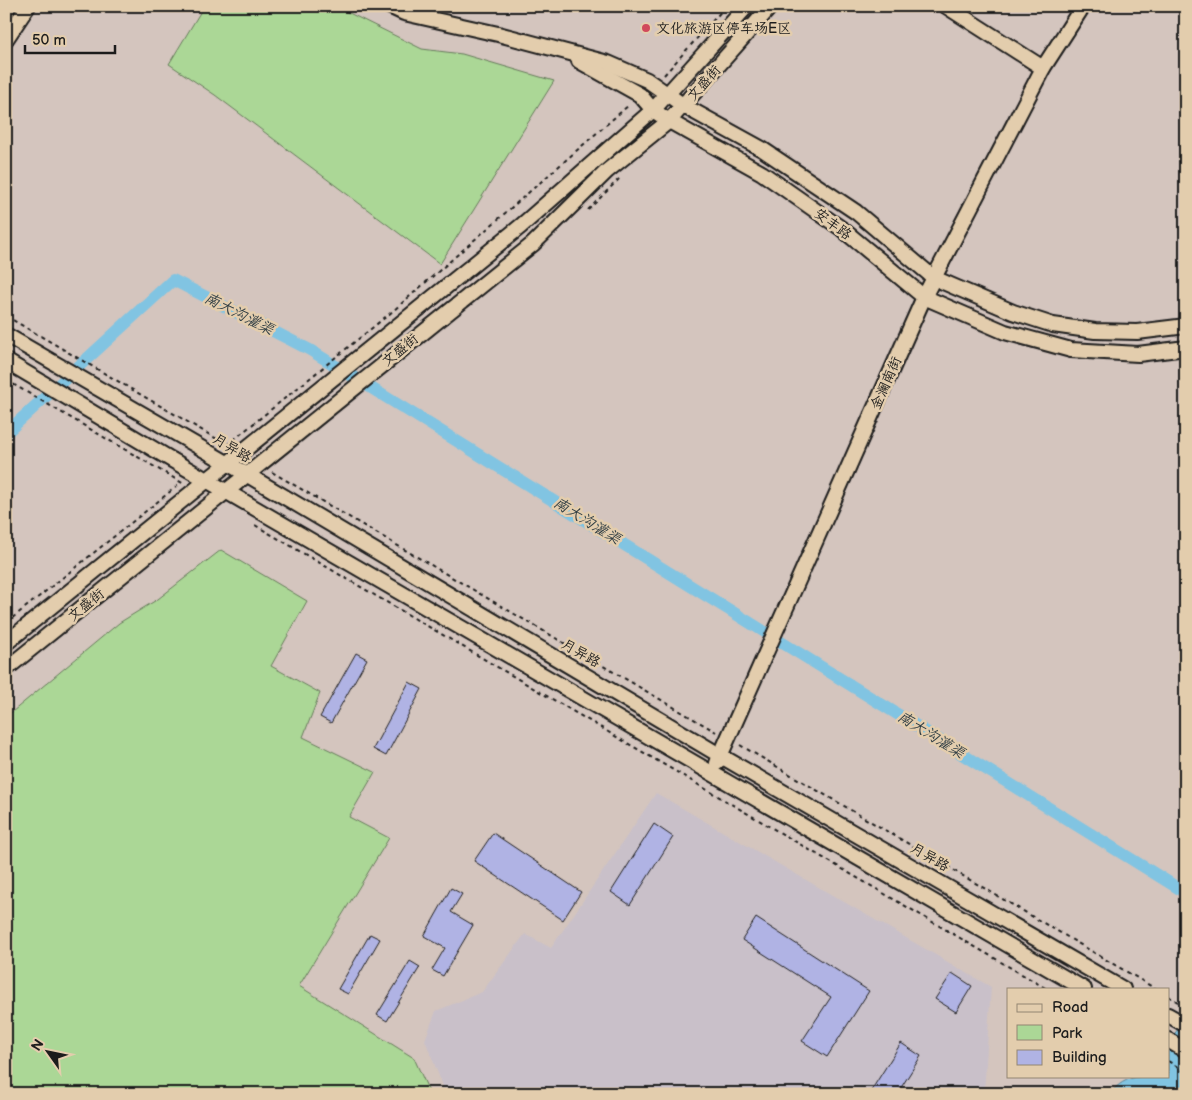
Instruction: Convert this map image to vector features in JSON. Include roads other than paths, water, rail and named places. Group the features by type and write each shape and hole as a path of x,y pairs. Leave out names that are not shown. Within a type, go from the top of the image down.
{"main road":[{"path":"6,39 28,6"},
{"name":"安丰路","path":"389,6 404,13 498,34 608,63 654,84 684,106 762,149 856,212 934,278 1013,312 1074,329 1137,332 1186,326"},
{"name":"文盛街","path":"6,642 521,226 653,110 747,6"},
{"name":"文盛街","path":"6,669 317,416 533,244 607,171 669,121 684,106 771,6"},
{"path":"946,6 1043,68"},
{"name":"金澜南街","path":"712,773 924,297 1043,68 1083,6"},
{"name":"安丰路","path":"498,34 570,56 640,95 653,110 669,121 762,173 842,230 924,297 1005,332 1063,348 1116,354 1186,348"},
{"name":"月异路","path":"6,335 227,465 246,474 721,756 1121,988"},
{"path":"9,362 115,426 1082,988"},
{"path":"1170,1016 1186,1025"},
{"path":"1170,1041 1186,1051"}],"water":[{"path":"1186,1019 1186,1094 1110,1094 1123,1082 1132,1078 1170,1078 1170,1039"}],"waterway":[{"name":"南大沟灌渠","path":"6,433 173,280 310,350 1186,893"}],"place":[{"name":"文化旅游区停车场E区","path":"646,28"}]}
